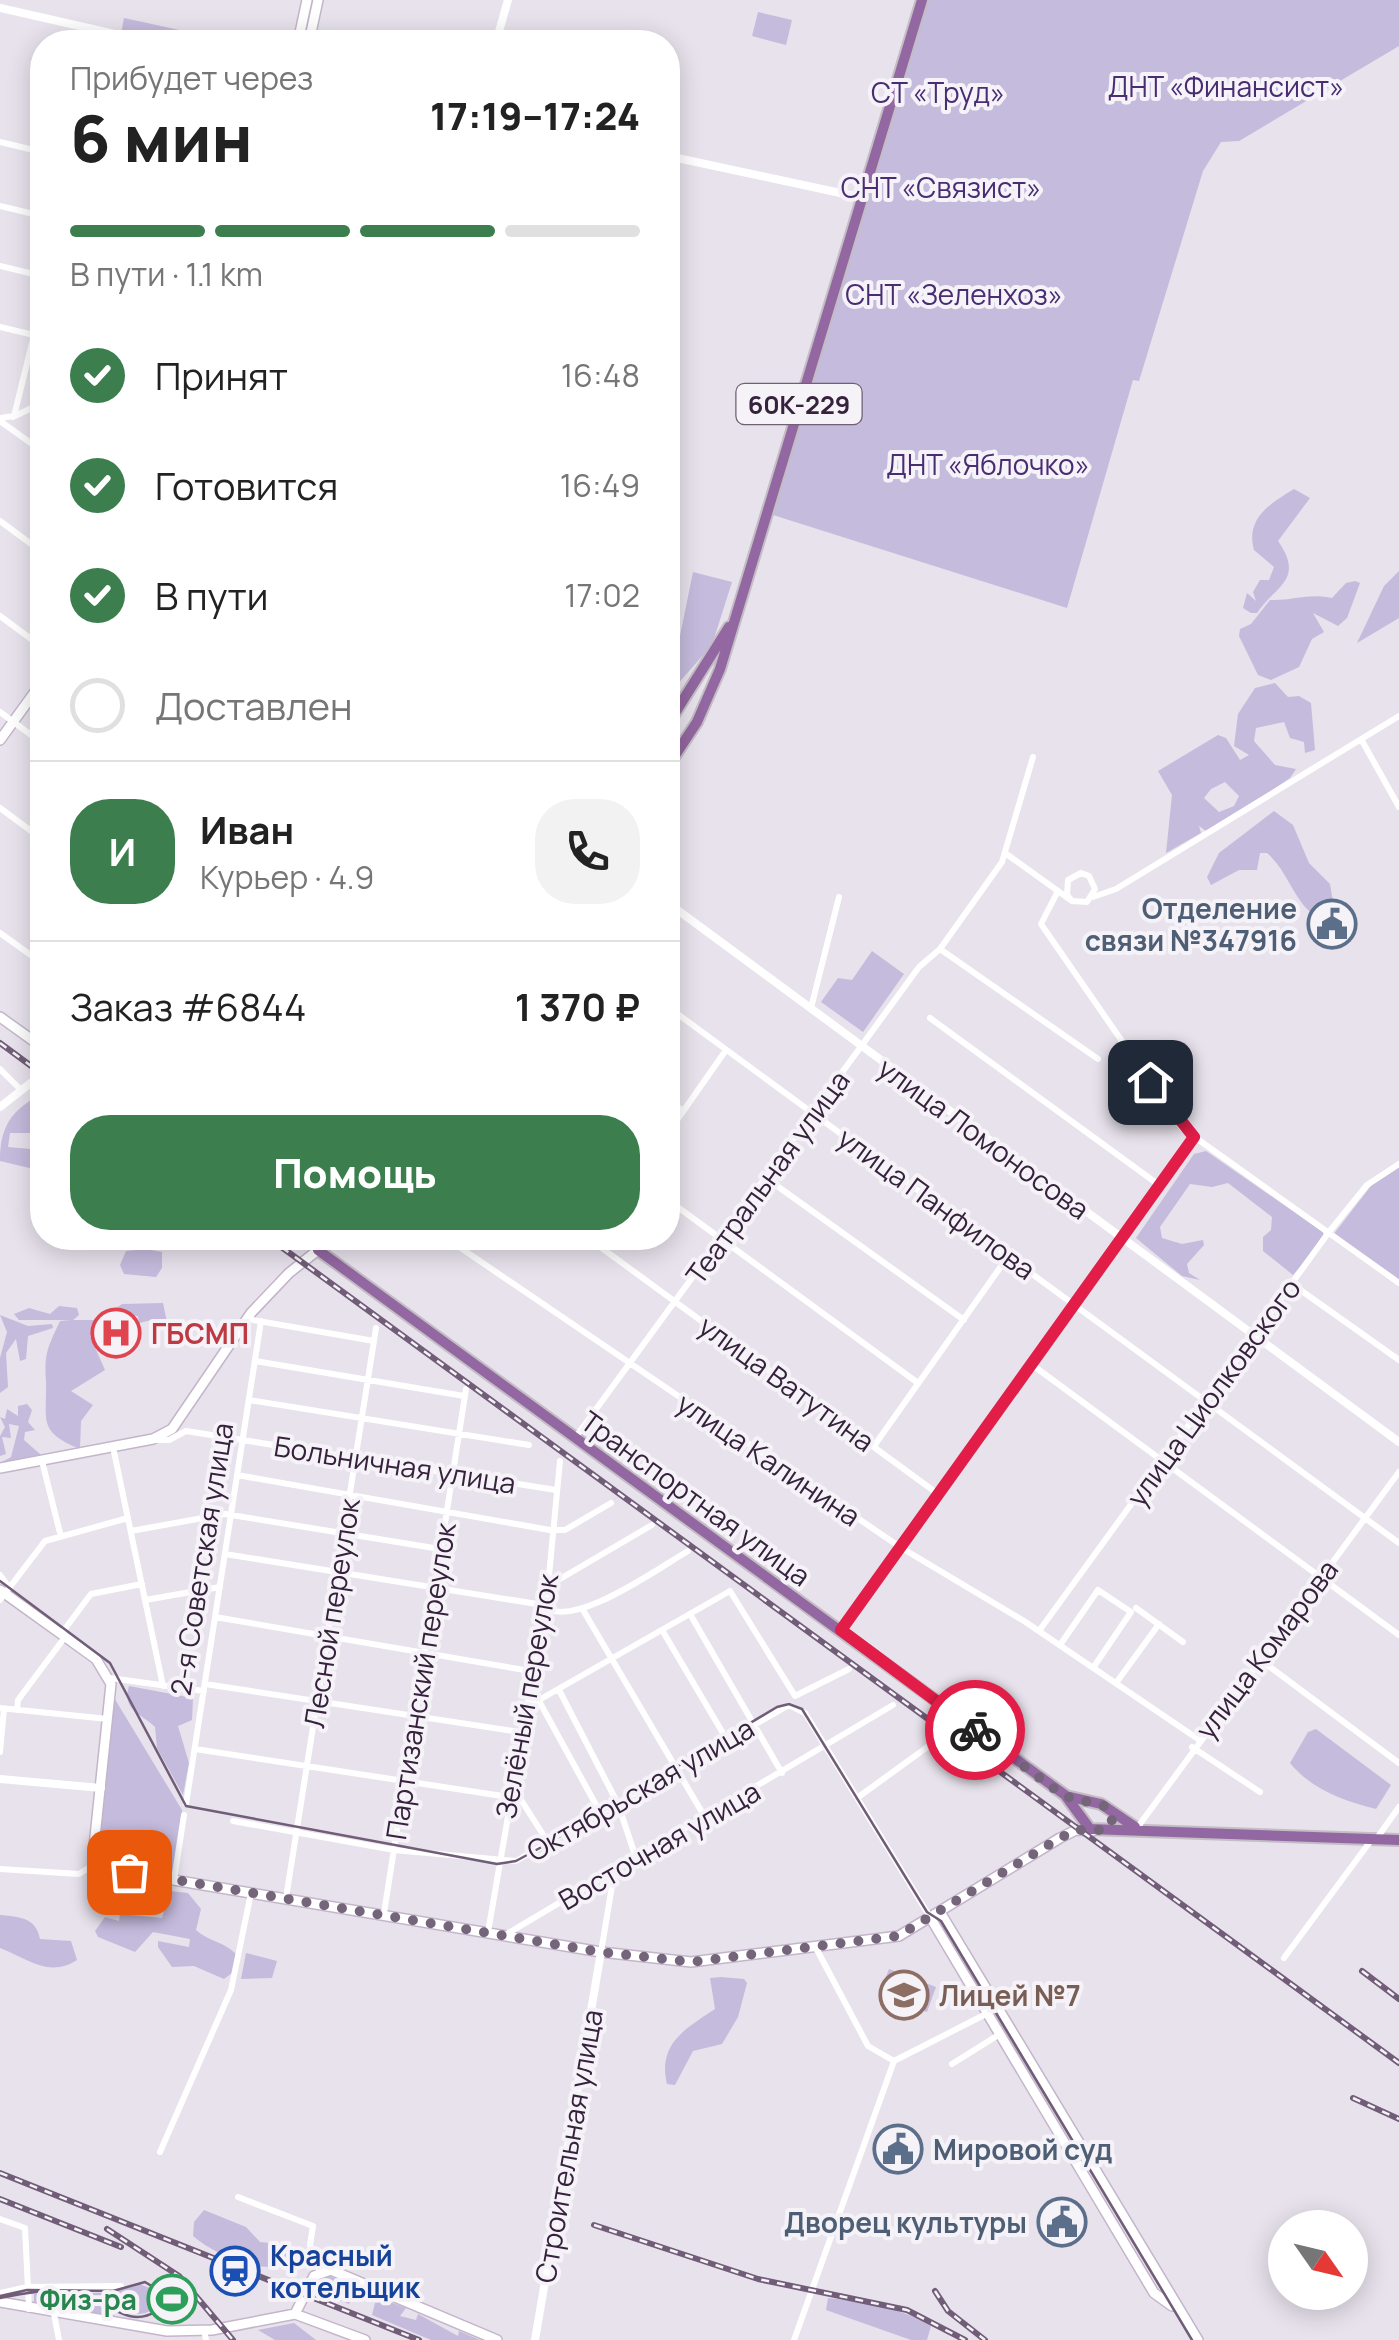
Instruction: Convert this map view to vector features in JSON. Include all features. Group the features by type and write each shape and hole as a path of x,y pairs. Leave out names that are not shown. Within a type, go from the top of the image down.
{"main road":[{"path":"301,30 307,0"},
{"path":"311,30 318,0"},
{"name":"60К-229","path":"733,623 859,197 922,0"},
{"path":"680,705 733,623"},
{"path":"680,746 710,696 733,623"},
{"path":"0,740 30,699"},
{"path":"0,1017 30,1039"},
{"path":"153,1440 184,1415 268,1292 318,1250"},
{"name":"Транспортная улица","path":"318,1250 1064,1796 1097,1831"},
{"name":"Больничная улица","path":"0,1468 153,1440"},
{"path":"4,1593 96,1659 110,1678 95,1864 174,1880 600,1952 691,1962 893,1937 1076,1830 1093,1805 1104,1806"},
{"path":"1064,1796 1104,1806 1136,1828"},
{"path":"1097,1831 1112,1821 1104,1806"},
{"path":"1076,1830 1136,1828 1399,1840"},
{"path":"935,1914 1000,2034 1154,2293 1179,2310"},
{"path":"935,1914 1198,2340"},
{"path":"295,2314 320,2272 334,2271 497,2340"},
{"path":"0,2302 148,2330 209,2335 295,2314 365,2340"}],"street":[{"path":"499,30 508,0"},
{"path":"0,8 84,30"},
{"path":"0,142 30,149"},
{"path":"680,159 859,197"},
{"path":"0,206 30,213"},
{"path":"0,266 30,273"},
{"path":"0,327 30,334"},
{"path":"14,416 30,363"},
{"path":"30,409 1,422 30,443"},
{"path":"0,521 30,543"},
{"path":"0,616 30,638"},
{"path":"0,712 30,734"},
{"path":"1092,896 1116,888 1399,716"},
{"path":"1361,739 1399,806"},
{"name":"Театральная улица","path":"576,1438 918,967 940,949 1005,853 1033,756"},
{"path":"0,808 30,830"},
{"path":"1005,853 1055,889 1072,901 1087,902 1094,882 1081,873 1055,889 1041,924 1182,1128 1399,1284"},
{"path":"1068,880 1065,887 1072,901"},
{"path":"810,1010 839,898"},
{"name":"улица Ломоносова","path":"680,912 1399,1442"},
{"path":"0,933 30,954"},
{"path":"940,949 1098,1059"},
{"name":"улица Панфилова","path":"680,1016 1399,1543"},
{"path":"930,1018 1159,1185"},
{"path":"680,1115 726,1050"},
{"path":"0,1069 22,1090"},
{"path":"0,1108 30,1084"},
{"path":"841,1630 1194,1137"},
{"name":"улица Циолковского","path":"1039,1631 1329,1232 1367,1185 1399,1164"},
{"path":"766,1178 964,1320"},
{"path":"680,1209 918,1384"},
{"name":"улица Калинина","path":"464,1250 900,1547 1039,1631 1198,1738"},
{"name":"улица Ватутина","path":"604,1250 938,1494"},
{"path":"874,1446 1009,1255"},
{"path":"1292,1284 1399,1360"},
{"path":"247,1318 374,1341"},
{"name":"2-я Советская улица","path":"186,1804 261,1321"},
{"name":"Лесной переулок","path":"286,1898 376,1328"},
{"path":"255,1361 368,1380"},
{"path":"1031,1364 1161,1464 1399,1635"},
{"name":"Партизанский переулок","path":"368,1380 465,1393 384,1914"},
{"path":"249,1400 529,1445"},
{"name":"Больничная улица","path":"153,1440 169,1440 186,1431 243,1438 556,1490"},
{"path":"113,1447 163,1686"},
{"name":"Зелёный переулок","path":"488,1932 530,1671 548,1586 550,1530 560,1460"},
{"path":"42,1461 60,1533"},
{"name":"улица Комарова","path":"1136,1828 1198,1738 1399,1472"},
{"path":"237,1475 550,1530 565,1530 611,1502"},
{"path":"131,1531 231,1515 440,1550"},
{"path":"4,1593 37,1548 60,1533 128,1518"},
{"path":"548,1586 652,1525"},
{"path":"225,1554 544,1605 555,1614 583,1610 688,1551"},
{"path":"0,1575 4,1593"},
{"path":"17,1710 18,1700 91,1594 142,1584"},
{"path":"145,1600 220,1587"},
{"path":"1060,1645 1098,1590 1131,1612 1093,1668"},
{"path":"524,1708 730,1591 795,1696 849,1669"},
{"path":"1136,1608 1183,1642"},
{"path":"583,1610 674,1772 706,1819"},
{"path":"690,1614 782,1773"},
{"path":"215,1617 530,1671"},
{"path":"1116,1683 1159,1624"},
{"path":"662,1630 728,1740"},
{"path":"1258,1658 1399,1763"},
{"path":"110,1678 317,1701 520,1732"},
{"path":"559,1690 618,1804 618,1815 636,1858"},
{"path":"539,1701 601,1814"},
{"name":"Восточная улица","path":"505,1934 706,1819 893,1705"},
{"name":"Октябрьская улица","path":"233,1821 394,1850 516,1862 784,1706 805,1713 826,1748"},
{"path":"0,1752 2,1708 108,1719"},
{"path":"857,1798 937,1740"},
{"path":"1192,1747 1260,1792"},
{"path":"826,1748 935,1914"},
{"path":"194,1749 404,1782 518,1795 550,1844"},
{"path":"0,1780 100,1788"},
{"path":"1284,1958 1399,1807"},
{"path":"174,1880 184,1814"},
{"path":"0,1870 79,1874 95,1864"},
{"path":"600,1952 614,1873"},
{"path":"160,2152 231,1990 252,1892"},
{"path":"816,1948 868,2046 894,2061"},
{"name":"Строительная улица","path":"535,2340 600,1952"},
{"path":"794,2340 894,2061 988,2013"},
{"path":"952,2064 1000,2034"},
{"path":"238,2197 312,2226 310,2245 320,2272"},
{"path":"0,2219 25,2228 29,2309"},
{"path":"0,2293 27,2287 121,2286"},
{"path":"54,2314 58,2340"}],"green space":[{"path":"928,0 1399,0 1399,46 1239,141 1221,142 1203,171 1139,381 1133,380 1067,608 773,515"},
{"path":"758,12 792,20 786,45 752,36"},
{"path":"124,18 179,30 122,30"},
{"path":"1294,489 1310,498 1278,541 1286,554 1288,574 1257,613 1251,613 1243,608 1247,593 1256,601 1253,592 1260,580 1269,580 1274,567 1254,550 1253,529 1269,506"},
{"path":"1399,571 1399,618 1357,643 1384,586"},
{"path":"693,572 732,582 712,645 680,681 680,636"},
{"path":"1346,583 1360,583 1347,618 1338,626 1313,613 1324,632 1312,639 1299,667 1271,680 1258,675 1239,636 1240,629 1251,624 1270,600 1332,598"},
{"path":"1275,683 1288,697 1299,696 1311,703 1315,750 1305,753 1304,742 1290,738 1284,722 1256,728 1254,741 1275,765 1296,769 1290,778 1209,833 1199,826 1201,833 1166,853 1172,795 1158,771 1218,735 1226,738 1240,760 1249,755 1234,746 1238,714 1255,688","holes":["1225,782 1239,796 1234,806 1219,812 1204,798"]},
{"path":"1274,811 1293,825 1309,863 1330,884 1333,902 1310,912 1267,853 1260,853 1257,870 1239,870 1211,885 1207,877 1219,853"},
{"path":"872,951 904,974 863,1032 821,1002 838,978 852,980"},
{"path":"30,1101 30,1133 10,1133 8,1147 30,1149 30,1168 0,1161 7,1124"},
{"path":"1206,1151 1323,1232 1323,1240 1293,1275 1263,1251 1263,1237 1271,1230 1272,1217 1228,1183 1212,1187 1190,1184 1160,1227 1162,1238 1182,1244 1203,1240 1204,1245 1187,1264 1189,1273 1200,1280 1182,1276 1136,1238 1194,1154"},
{"path":"1399,1167 1399,1283 1333,1235 1374,1182"},
{"path":"126,1251 162,1252 162,1268 156,1277 124,1274 120,1265"},
{"path":"163,1303 167,1322 157,1325 152,1320 139,1323 138,1316 108,1314 122,1304"},
{"path":"59,1306 77,1308 79,1315 73,1320 94,1320 98,1327 90,1336 105,1370 71,1391 93,1405 81,1421 80,1449 51,1430 46,1415 48,1350 60,1321 71,1320 19,1320 14,1314 29,1308 50,1314"},
{"path":"0,1315 28,1326 52,1324 53,1328 28,1336 26,1359 20,1361 16,1339 6,1353 8,1387 0,1393 0,1358 7,1332"},
{"path":"27,1404 32,1410 28,1422 35,1430 25,1432 24,1440 41,1455 0,1463 11,1457 19,1426 9,1424 11,1438 2,1437 6,1454 0,1456 0,1436 5,1427 0,1417 5,1419 7,1409 18,1416 18,1406"},
{"path":"129,1686 193,1698 192,1720 178,1726 189,1763 183,1795 157,1748 155,1727 134,1711 128,1701"},
{"path":"113,1696 182,1810 173,1875 106,1862 95,1854"},
{"path":"1316,1729 1391,1785 1376,1809 1329,1793 1290,1763 1308,1732"},
{"path":"170,1891 188,1893 201,1909 196,1930 237,1955 232,1973 224,1979 194,1966 172,1967 158,1947 158,1941 189,1947 190,1939 153,1932 135,1952 98,1937 95,1931 105,1917 119,1921 120,1914 162,1918"},
{"path":"0,1915 31,1922 40,1939 71,1941 77,1960 48,1967 0,1948"},
{"path":"246,1953 277,1961 272,1978 241,1979"},
{"path":"889,1969 936,1987 927,2012 879,1995"},
{"path":"710,1978 744,1979 747,1983 738,2017 722,2044 693,2051 675,2085 667,2084 665,2070 670,2047 685,2030 715,2009"},
{"path":"204,2210 246,2227 260,2242 289,2245 297,2258 273,2267 259,2266 215,2251 193,2236 194,2222"},
{"path":"329,2276 357,2287 349,2304 314,2289 320,2279"},
{"path":"139,2284 153,2289 158,2298 154,2309 146,2313 119,2311 85,2293 111,2293"},
{"path":"34,2294 86,2297 118,2318 34,2306"},
{"path":"828,2298 907,2314 931,2326 927,2340 911,2340 826,2310"},
{"path":"390,2302 406,2308 400,2316 416,2320 418,2314 458,2336 459,2331 480,2340 431,2340 372,2315 375,2303"},
{"path":"294,2323 316,2340 275,2340 258,2330"}],"tram line":[{"path":"0,1581 110,1663 186,1806 497,1864 516,1861 549,1843 777,1707 789,1704 802,1709 927,1912 941,1921 1192,2340"},
{"path":"0,2296 27,2290 113,2291 145,2282 155,2288 160,2299 156,2311 135,2317 73,2292 36,2292 0,2298"}],"railway":[{"path":"0,1043 30,1065"},
{"path":"285,1250 1399,2063"},
{"path":"1362,1971 1399,1999"},
{"path":"1353,2098 1399,2119"},
{"path":"0,2173 419,2340"},
{"path":"0,2199 121,2247"},
{"path":"594,2225 758,2279 907,2310 965,2340"},
{"path":"107,2229 179,2276 233,2340"},
{"path":"935,2291 948,2311 985,2340"}],"way so far":[{"path":"129,1872 672,1962 893,1937 1060,1838 1076,1830 1104,1830 1112,1821 1108,1807 1064,1796 975,1730"}],"place":[{"name":"Отделение связи №347916","path":"1332,924"},
{"name":"ГБСМП","path":"116,1333"},
{"name":"Лицей №7","path":"904,1995"},
{"name":"Мировой суд","path":"898,2149"},
{"name":"Дворец культуры","path":"1062,2222"},
{"name":"Красный котельщик","path":"235,2271"},
{"name":"Физ-ра","path":"172,2299"}],"route":[{"path":"975,1730 841,1630 1194,1137 1182,1128 1150,1082"}],"park label":[{"name":"ДНТ «Финансист»","path":"1226,86"},
{"name":"СТ «Труд»","path":"938,92"},
{"name":"СНТ «Связист»","path":"941,187"},
{"name":"СНТ «Зеленхоз»","path":"954,294"},
{"name":"ДНТ «Яблочко»","path":"988,464"}]}
